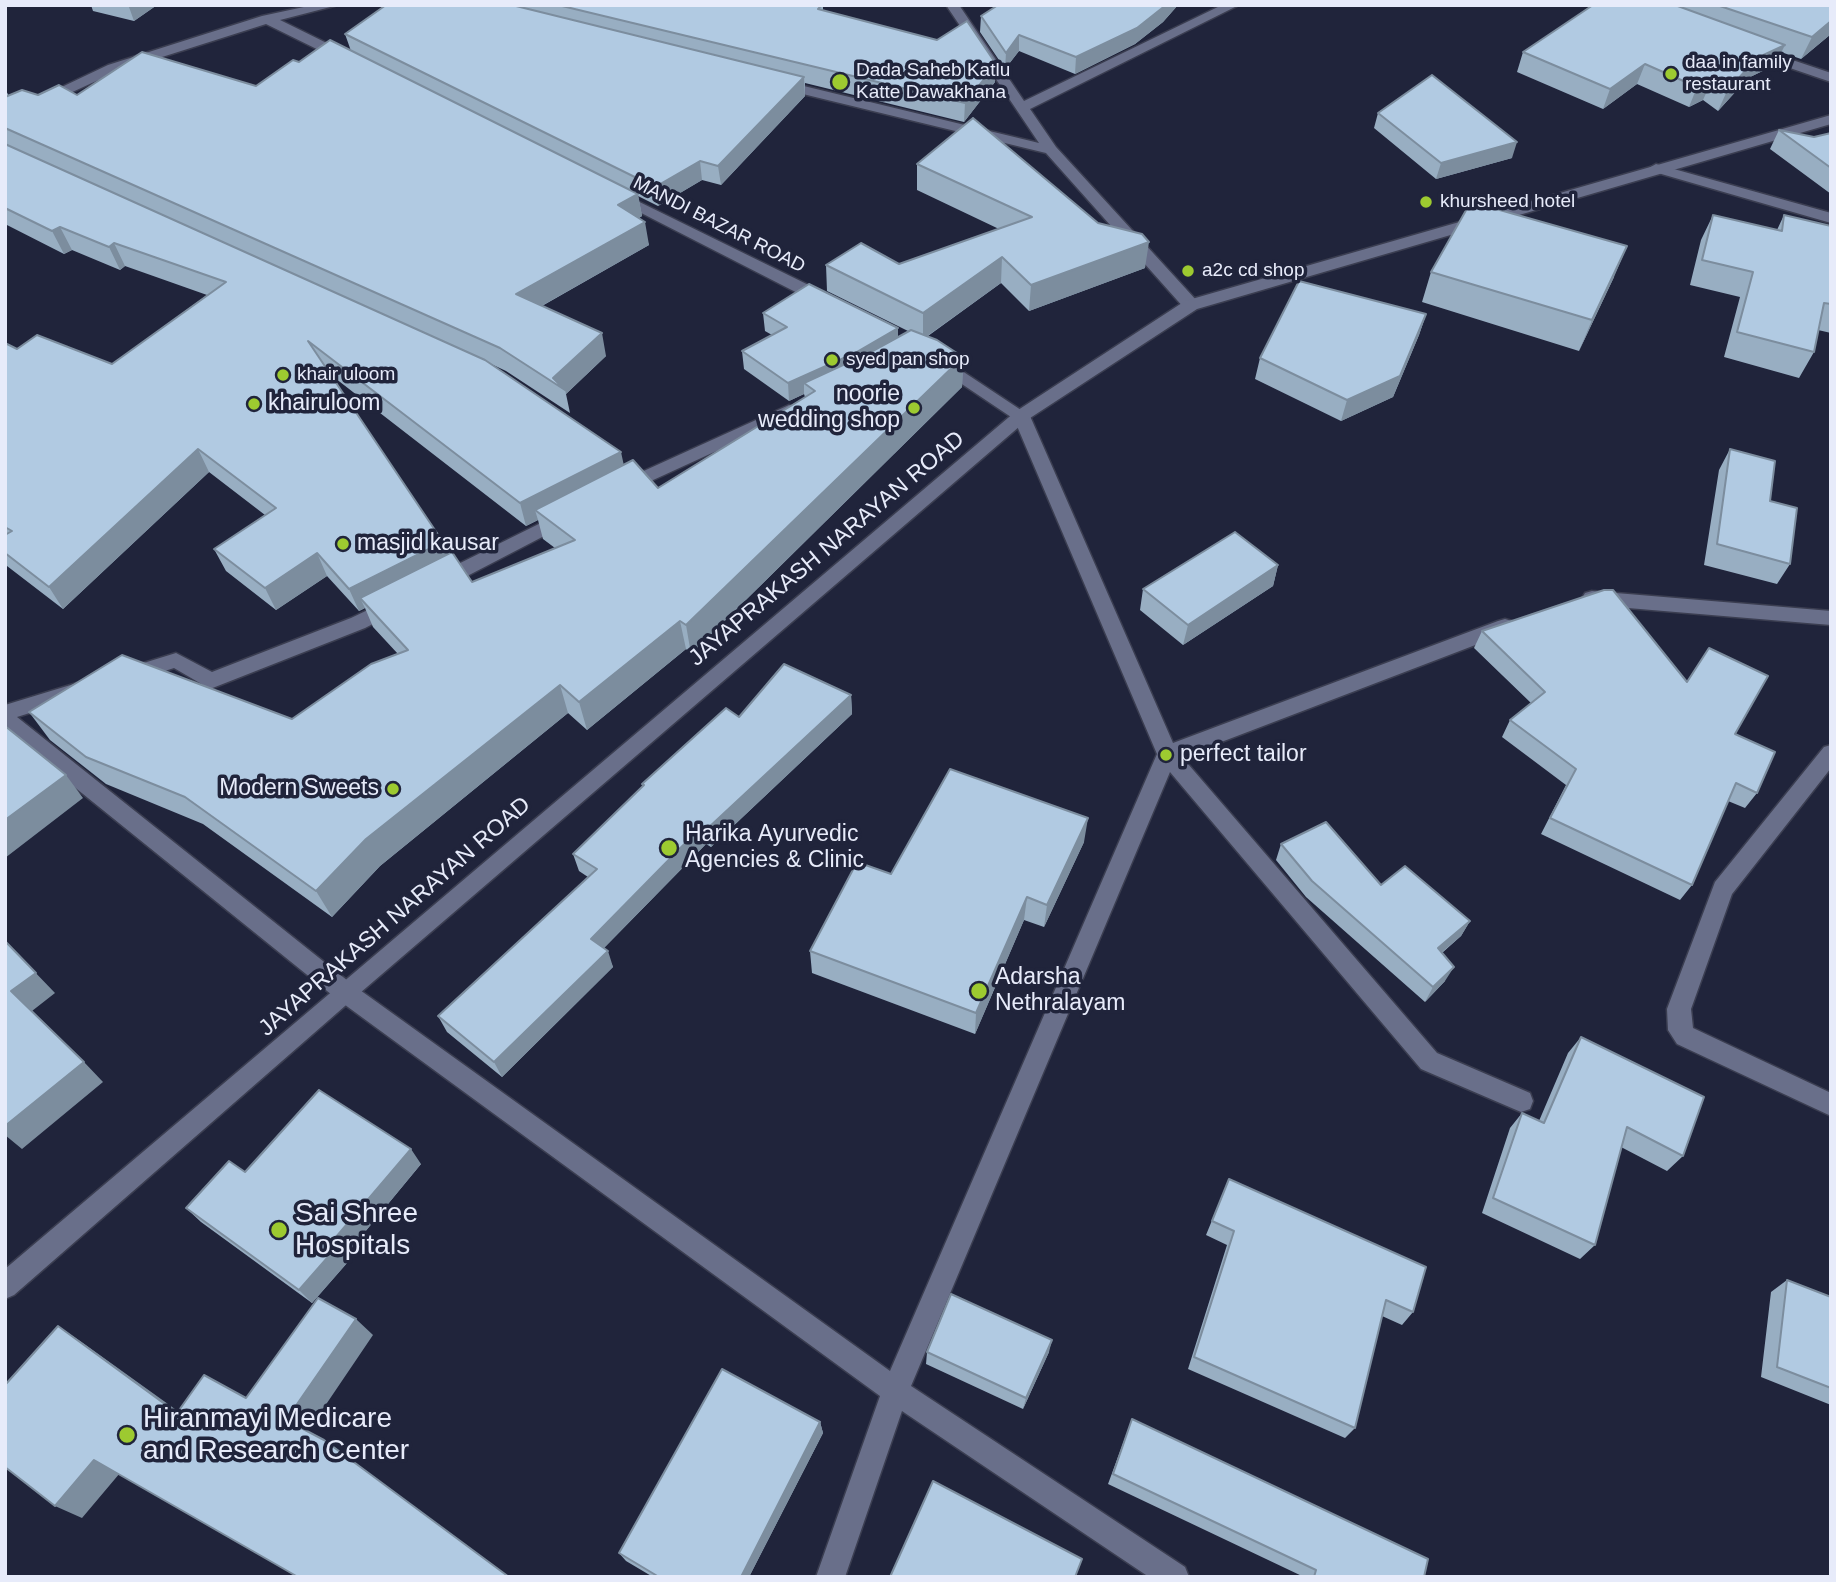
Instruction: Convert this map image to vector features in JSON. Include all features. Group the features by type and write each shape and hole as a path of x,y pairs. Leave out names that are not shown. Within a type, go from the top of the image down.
{"street":[{"path":"5,119 113,68 267,19 332,5"},
{"path":"951,5 1051,150 1191,305"},
{"path":"1020,108 1233,5"},
{"path":"267,19 355,63"},
{"path":"1740,46 1831,79"},
{"path":"768,81 1051,150"},
{"name":"JAYAPRAKASH NARAYAN ROAD","path":"5,1286 345,992 1021,416 1191,305 1831,119"},
{"path":"1656,168 1831,218"},
{"name":"MANDI BAZAR ROAD","path":"605,189 842,308"},
{"path":"929,354 1021,416 1167,754 1429,1061 1521,1101"},
{"path":"610,494 640,472 803,405"},
{"path":"5,713 176,660 210,681 358,623 586,507"},
{"path":"1569,605 1594,597 1831,618"},
{"path":"830,1577 895,1391 1167,754 1530,618"},
{"path":"5,719 345,992 895,1391 1175,1577"},
{"path":"1831,753 1723,889 1679,1009 1680,1030 1685,1036 1831,1105"}],"building":[{"path":"386,5 512,5 804,77 718,166 700,161 655,187 345,34"},
{"path":"558,5 822,5 818,9 937,40 967,21 996,64 965,103"},
{"path":"998,5 1166,5 1137,28 1076,57 1019,35 1006,53 981,16"},
{"path":"1593,5 1675,5 1785,45 1757,58 1727,91 1712,80 1697,87 1645,64 1610,89 1523,52"},
{"path":"1717,5 1831,5 1831,21 1812,37"},
{"path":"330,40 638,194 618,205 645,222 516,294 602,333 553,378 565,390 500,348 5,128 5,97 22,90 38,95 59,85 77,95 142,52 256,86 293,60 299,62"},
{"path":"1432,75 1517,142 1441,163 1378,113"},
{"path":"973,118 1098,223 1142,234 1149,242 1031,285 1002,257 923,313 826,265 861,243 899,264 1032,217 917,164"},
{"path":"1779,130 1814,137 1831,133 1831,168"},
{"path":"5,144 485,360 621,452 520,503 308,341 443,542 349,589 317,553 265,588 214,549 276,508 198,449 49,587 5,553 5,535 12,531 5,527 5,343 17,349 37,335 112,364 226,282 114,243 109,247 60,227 52,231 5,208"},
{"path":"1475,203 1627,246 1592,320 1431,272 1469,205"},
{"path":"1713,215 1782,231 1784,215 1831,226 1831,304 1824,303 1814,352 1737,332 1753,272 1702,260"},
{"path":"1299,281 1426,314 1400,376 1347,400 1260,358"},
{"path":"809,284 898,328 855,353 788,383 742,351 787,327 763,313"},
{"path":"911,330 937,340 963,357 686,625 680,621 579,702 560,685 366,839 316,891 185,797 86,757 29,712 122,655 292,719 371,664 408,650 360,598 452,552 472,582 575,540 535,510 633,460 658,488 815,391 804,383"},
{"path":"1730,449 1775,461 1770,501 1797,508 1790,564 1717,544"},
{"path":"1235,532 1278,565 1188,625 1143,589"},
{"path":"1604,590 1613,590 1687,682 1709,648 1768,676 1735,734 1775,752 1757,793 1736,783 1692,885 1550,818 1576,769 1510,720 1545,692 1482,631"},
{"path":"784,664 851,695 707,829 702,826 591,939 608,951 494,1062 438,1016 597,869 573,854 644,785 642,784 726,708 739,717"},
{"path":"5,726 66,775 5,820"},
{"path":"950,769 1088,818 1047,905 1027,897 976,1013 810,951 857,862 891,874"},
{"path":"1326,822 1381,885 1405,866 1470,921 1438,948 1454,967 1433,987 1312,881 1281,844"},
{"path":"5,941 36,973 11,991 84,1062 5,1126"},
{"path":"1581,1037 1704,1097 1683,1156 1627,1127 1595,1245 1493,1198 1522,1113 1544,1123"},
{"path":"319,1090 411,1149 336,1237 342,1241 299,1290 186,1208 229,1161 245,1172"},
{"path":"1229,1179 1426,1267 1413,1312 1386,1300 1355,1428 1194,1357 1234,1231 1212,1221"},
{"path":"1787,1280 1831,1297 1831,1388 1777,1367"},
{"path":"951,1294 1052,1340 1026,1398 927,1352"},
{"path":"318,1298 356,1319 286,1420 324,1440 509,1577 298,1577 94,1460 55,1506 5,1467 5,1385 58,1326 177,1413 204,1375 246,1398"},
{"path":"722,1369 820,1422 741,1577 659,1577 619,1553"},
{"path":"1132,1419 1428,1559 1424,1577 1314,1577 1316,1570 1113,1474"},
{"path":"933,1481 1082,1559 1075,1577 890,1577"}],"place":[{"name":"daa in family restaurant","path":"1671,74"},
{"name":"Dada Saheb Katlu Katte Dawakhana","path":"840,82"},
{"name":"khursheed hotel","path":"1426,202"},
{"name":"a2c cd shop","path":"1188,271"},
{"name":"syed pan shop","path":"832,360"},
{"name":"khair uloom","path":"283,375"},
{"name":"khairuloom","path":"254,404"},
{"name":"noorie wedding shop","path":"914,408"},
{"name":"masjid kausar","path":"343,544"},
{"name":"perfect tailor","path":"1166,755"},
{"name":"Modern Sweets","path":"393,789"},
{"name":"Harika Ayurvedic Agencies & Clinic","path":"669,848"},
{"name":"Adarsha Nethralayam","path":"979,991"},
{"name":"Sai Shree Hospitals","path":"279,1230"},
{"name":"Hiranmayi Medicare and Research Center","path":"127,1435"}]}
